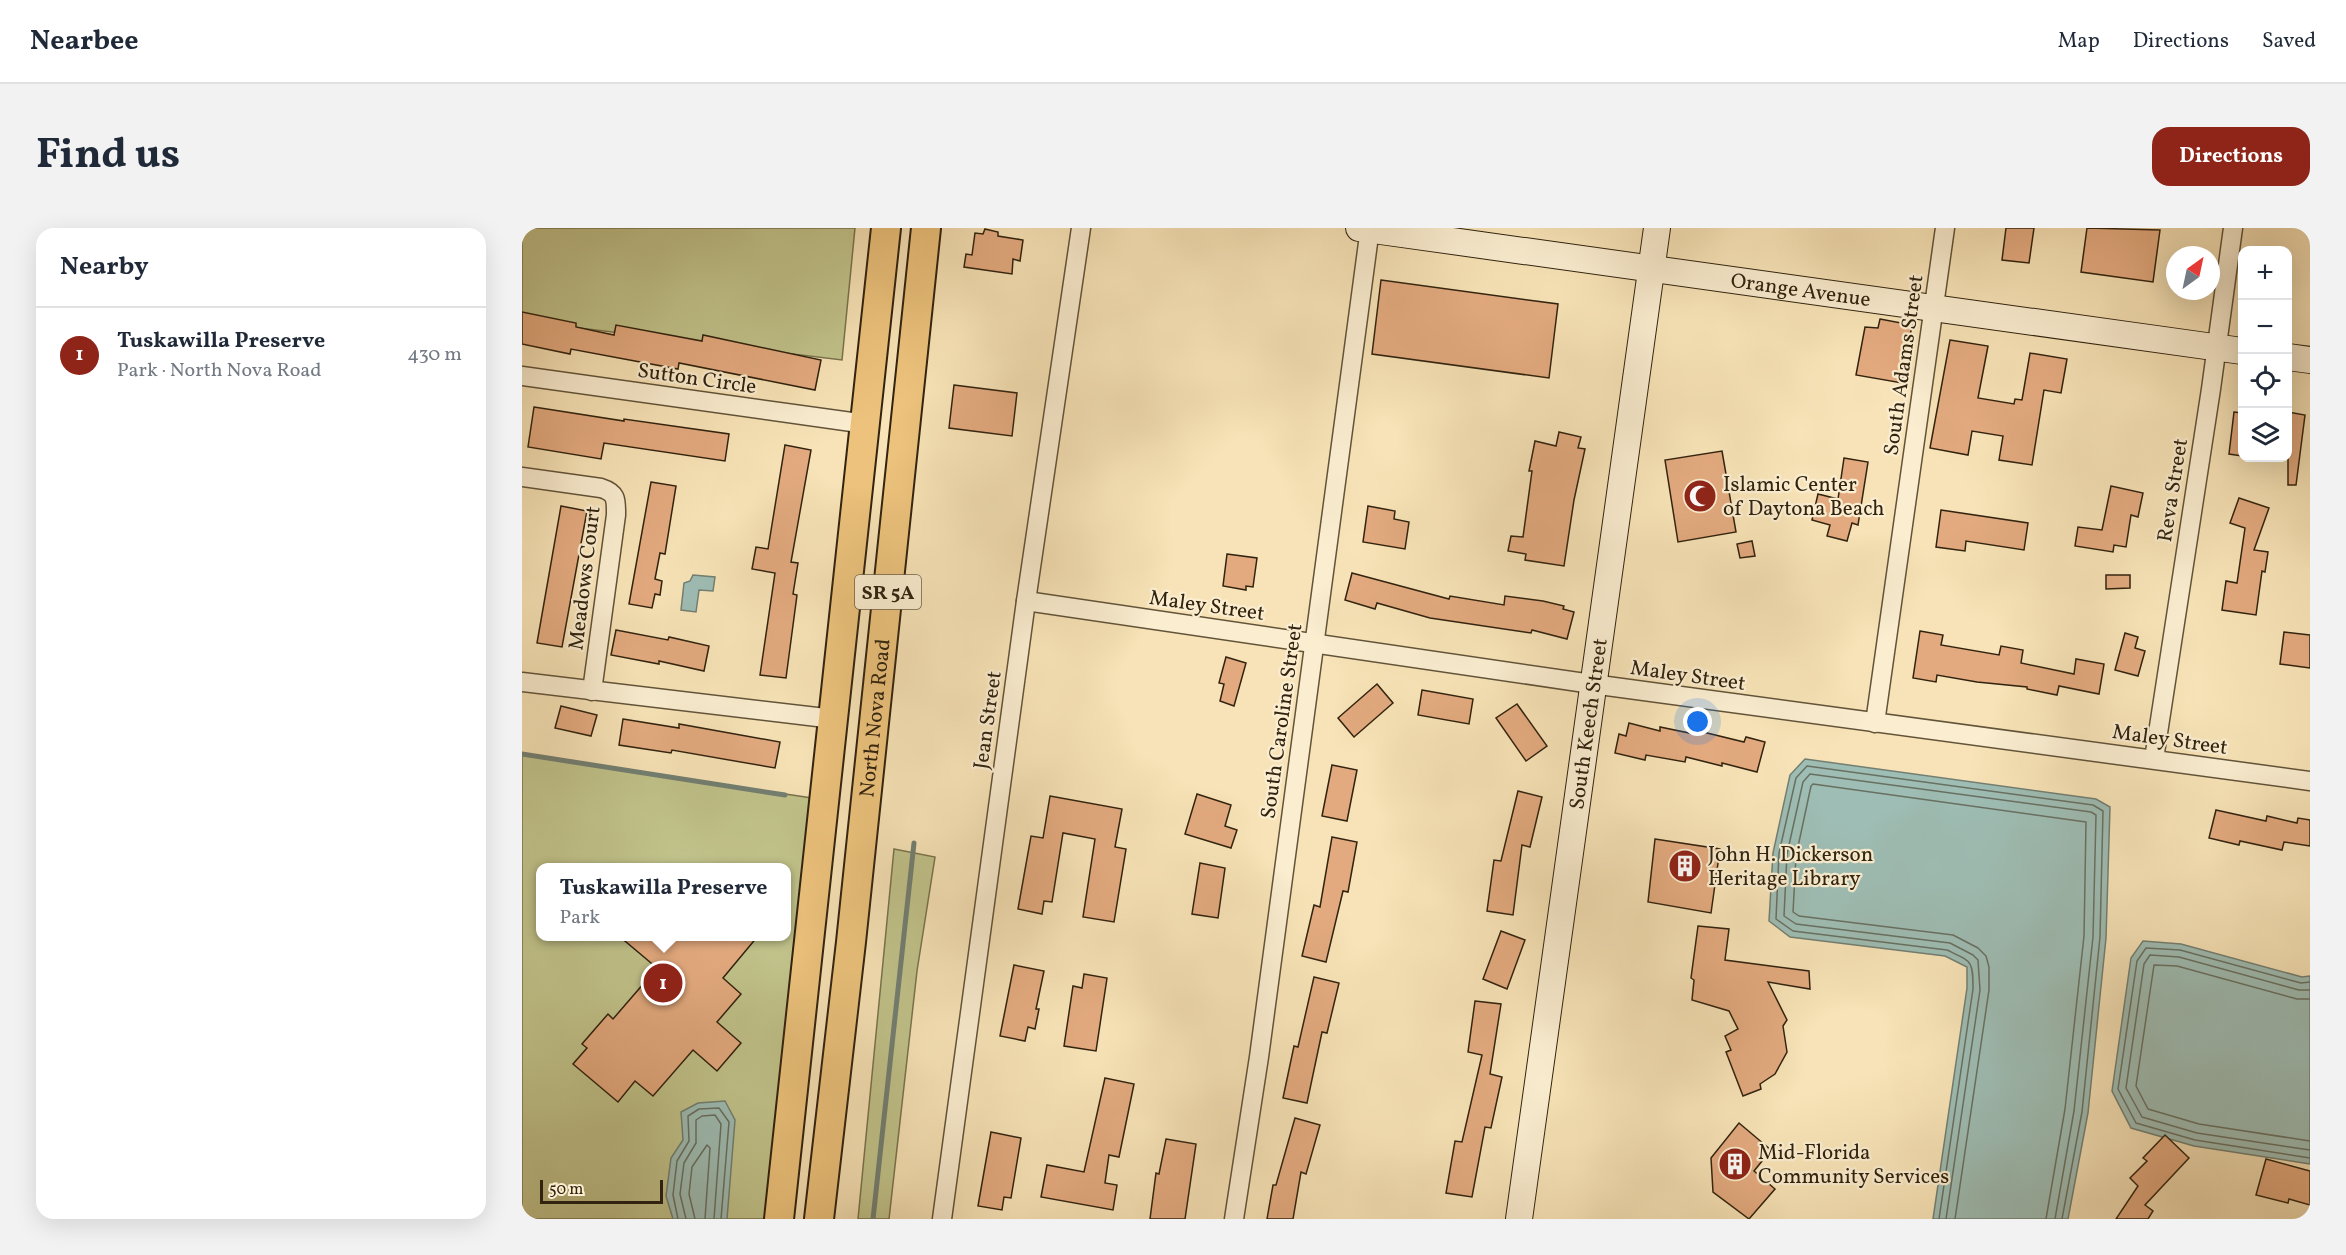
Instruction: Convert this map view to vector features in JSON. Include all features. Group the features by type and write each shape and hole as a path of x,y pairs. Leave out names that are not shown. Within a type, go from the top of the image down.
{"main road":[{"name":"North Nova Road","path":"779,1219 886,228"},
{"name":"North Nova Road","path":"819,1219 926,228"},
{"path":"840,661 856,698 864,709 875,716"},
{"path":"834,719 844,730 853,746 868,780"}],"street":[{"name":"Jean Street","path":"942,1219 1026,601 1081,228"},
{"name":"Orange Avenue","path":"1366,228 2238,350"},
{"name":"South Caroline Street","path":"1234,1219 1259,1057 1366,228"},
{"name":"South Keech Street","path":"1519,1219 1657,228"},
{"name":"South Adams Street","path":"1875,723 1946,228"},
{"name":"Reva Street","path":"2154,759 2233,228"},
{"path":"2292,358 2310,360"},
{"name":"Sutton Circle","path":"522,376 866,424"},
{"name":"Meadows Court","path":"522,477 601,488 613,493 616,497 616,515 592,691"},
{"name":"Maley Street","path":"1026,601 1592,684 2310,781"},
{"path":"522,682 834,719"}],"green space":[{"path":"522,228 855,228 842,360 522,321"},
{"path":"522,754 825,800 779,1219 522,1219"},
{"path":"894,849 935,857 917,971 889,1219 858,1219"}],"water":[{"path":"693,575 715,577 713,591 699,590 696,612 681,610 684,583 690,581"},
{"path":"1805,759 2096,799 2110,807 2106,938 2088,1113 2068,1219 1933,1219 1967,988 1967,967 1945,956 1790,937 1769,921 1773,853 1790,775"},
{"path":"2143,941 2181,944 2302,977 2310,976 2310,1164 2194,1146 2131,1128 2112,1091 2131,958"},
{"path":"725,1101 735,1120 727,1219 673,1219 666,1196 671,1158 683,1140 681,1112 698,1103"}],"building":[{"path":"2006,228 2034,228 2029,263 2002,260"},
{"path":"2087,228 2160,230 2153,282 2081,272"},
{"path":"985,229 998,232 998,236 1023,240 1020,261 1013,259 1012,274 964,267 966,254 972,255 975,233 983,234"},
{"path":"1381,280 1558,304 1549,378 1372,354"},
{"path":"522,312 576,323 576,327 614,335 616,325 702,341 703,335 821,360 815,390 679,363 678,369 571,349 570,354 522,344"},
{"path":"1880,319 1912,325 1902,383 1856,375 1865,327 1878,328"},
{"path":"1950,340 1988,346 1978,398 2014,404 2015,399 2022,400 2030,353 2067,359 2061,393 2044,390 2032,465 1999,460 2003,436 1972,431 1968,455 1930,448"},
{"path":"954,385 1017,393 1012,436 949,428"},
{"path":"534,407 729,434 725,461 604,443 601,459 528,447"},
{"path":"2234,412 2238,412 2238,455 2229,454"},
{"path":"2292,413 2305,415 2296,485 2288,485 2288,462 2292,462"},
{"path":"1559,432 1581,437 1578,448 1585,449 1574,500 1564,566 1525,560 1526,554 1508,551 1511,536 1523,537 1532,471 1529,471 1535,441 1556,446"},
{"path":"785,445 811,450 791,562 798,563 793,594 797,595 786,678 760,675 775,573 752,569 756,547 768,549"},
{"name":"Islamic Center of Daytona Beach","path":"1722,451 1736,532 1678,542 1665,460"},
{"path":"1844,458 1868,462 1858,525 1852,523 1847,541 1827,536 1830,525 1812,520 1818,494 1838,499"},
{"path":"651,482 676,486 665,554 660,553 655,579 662,581 660,595 655,594 652,608 629,604"},
{"path":"2111,486 2143,493 2138,517 2131,515 2126,547 2114,545 2113,552 2075,546 2078,527 2102,530"},
{"path":"2239,498 2269,508 2254,550 2268,552 2265,572 2262,571 2256,615 2222,610 2226,581 2237,583 2245,528 2230,523"},
{"path":"561,506 587,511 562,647 537,643"},
{"path":"1368,506 1395,511 1394,519 1409,522 1405,549 1363,542"},
{"path":"1941,510 2028,523 2024,550 1966,541 1965,551 1936,547"},
{"path":"1752,541 1755,556 1740,558 1737,544"},
{"path":"1227,554 1257,558 1253,587 1246,586 1246,590 1223,586"},
{"path":"1352,573 1449,599 1450,596 1504,605 1505,596 1543,601 1564,606 1563,609 1574,612 1567,639 1532,630 1531,633 1430,618 1377,603 1375,609 1345,600"},
{"path":"2106,575 2130,575 2130,588 2106,589"},
{"path":"616,630 668,640 669,637 709,646 704,671 659,661 659,664 611,655"},
{"path":"1920,631 1943,635 1941,645 1999,655 2001,646 2023,650 2021,663 2074,674 2076,659 2104,664 2099,694 2059,686 2057,695 2027,689 2027,687 1937,675 1936,682 1913,678"},
{"path":"2284,632 2310,635 2310,668 2280,664"},
{"path":"2125,633 2138,637 2135,648 2145,651 2138,676 2115,670"},
{"path":"1226,657 1246,663 1234,706 1220,701 1224,684 1219,683"},
{"path":"1377,684 1393,703 1354,737 1338,718"},
{"path":"1422,690 1473,699 1469,724 1418,715"},
{"path":"1517,704 1547,746 1526,761 1496,718"},
{"path":"561,706 597,715 591,736 555,728"},
{"path":"623,719 679,728 679,724 780,742 775,768 672,750 671,753 619,745"},
{"path":"1629,723 1660,731 1660,727 1699,735 1699,731 1744,742 1746,737 1765,742 1757,772 1686,757 1685,762 1646,755 1645,760 1615,753 1619,734 1626,736"},
{"path":"1332,765 1357,770 1347,821 1322,816"},
{"path":"1518,791 1542,797 1530,847 1522,845 1513,915 1487,911 1494,860 1501,861"},
{"path":"1197,794 1231,805 1225,826 1237,830 1231,848 1185,834"},
{"path":"1050,796 1122,809 1115,847 1126,849 1114,922 1083,917 1095,839 1063,833 1052,902 1044,901 1042,914 1018,909 1031,836 1043,838"},
{"path":"2216,810 2266,821 2267,816 2297,823 2298,818 2310,820 2310,846 2284,842 2282,850 2240,841 2239,845 2209,838"},
{"path":"1332,837 1357,842 1348,892 1343,891 1326,962 1302,956 1314,905 1320,907"},
{"name":"John H. Dickerson Heritage Library","path":"1655,839 1720,849 1711,913 1648,902"},
{"path":"1200,863 1225,868 1218,918 1192,914"},
{"path":"1698,926 1729,929 1725,960 1809,971 1810,989 1768,982 1787,1020 1783,1026 1787,1052 1775,1074 1760,1084 1761,1089 1743,1096 1726,1052 1731,1050 1725,1036 1738,1029 1729,1011 1692,1000 1694,980 1691,978"},
{"path":"1501,931 1525,940 1507,989 1483,979"},
{"path":"625,941 754,941 723,978 741,994 717,1022 741,1043 717,1071 693,1050 653,1096 635,1081 618,1102 573,1064 587,1048 582,1044 608,1014 613,1019 657,968"},
{"path":"1014,965 1044,971 1036,1009 1039,1009 1035,1029 1028,1027 1025,1041 1000,1036"},
{"path":"1084,974 1107,978 1096,1051 1064,1046 1073,986 1082,988"},
{"path":"1314,977 1339,983 1327,1033 1322,1032 1307,1103 1283,1098 1294,1046 1298,1047"},
{"path":"1475,1001 1501,1004 1490,1074 1502,1077 1491,1128 1485,1127 1472,1197 1446,1193 1455,1141 1462,1142 1482,1055 1468,1052"},
{"path":"1105,1078 1134,1084 1119,1157 1109,1155 1105,1183 1117,1185 1113,1210 1041,1197 1047,1165 1084,1172"},
{"path":"1295,1118 1320,1125 1306,1174 1301,1172 1293,1219 1267,1219 1273,1185 1276,1185"},
{"name":"Mid-Florida Community Services","path":"1739,1123 1771,1150 1754,1171 1775,1189 1749,1219 1713,1192 1711,1158"},
{"path":"991,1132 1021,1138 1011,1198 1004,1197 1002,1210 978,1206"},
{"path":"2165,1135 2189,1158 2145,1205 2153,1211 2148,1219 2116,1219 2138,1186 2130,1178 2147,1161 2143,1158"},
{"path":"1166,1139 1196,1144 1185,1219 1150,1219 1156,1173 1159,1174"},
{"path":"2266,1159 2310,1171 2310,1205 2289,1199 2288,1203 2256,1195"}],"waterway":[{"path":"522,754 785,795"},
{"path":"873,1219 914,843"}],"place":[{"name":"Islamic Center of Daytona Beach","path":"1700,496"},
{"name":"John H. Dickerson Heritage Library","path":"1685,866"},
{"name":"Tuskawilla Preserve","path":"663,983"},
{"name":"Mid-Florida Community Services","path":"1735,1164"}]}
